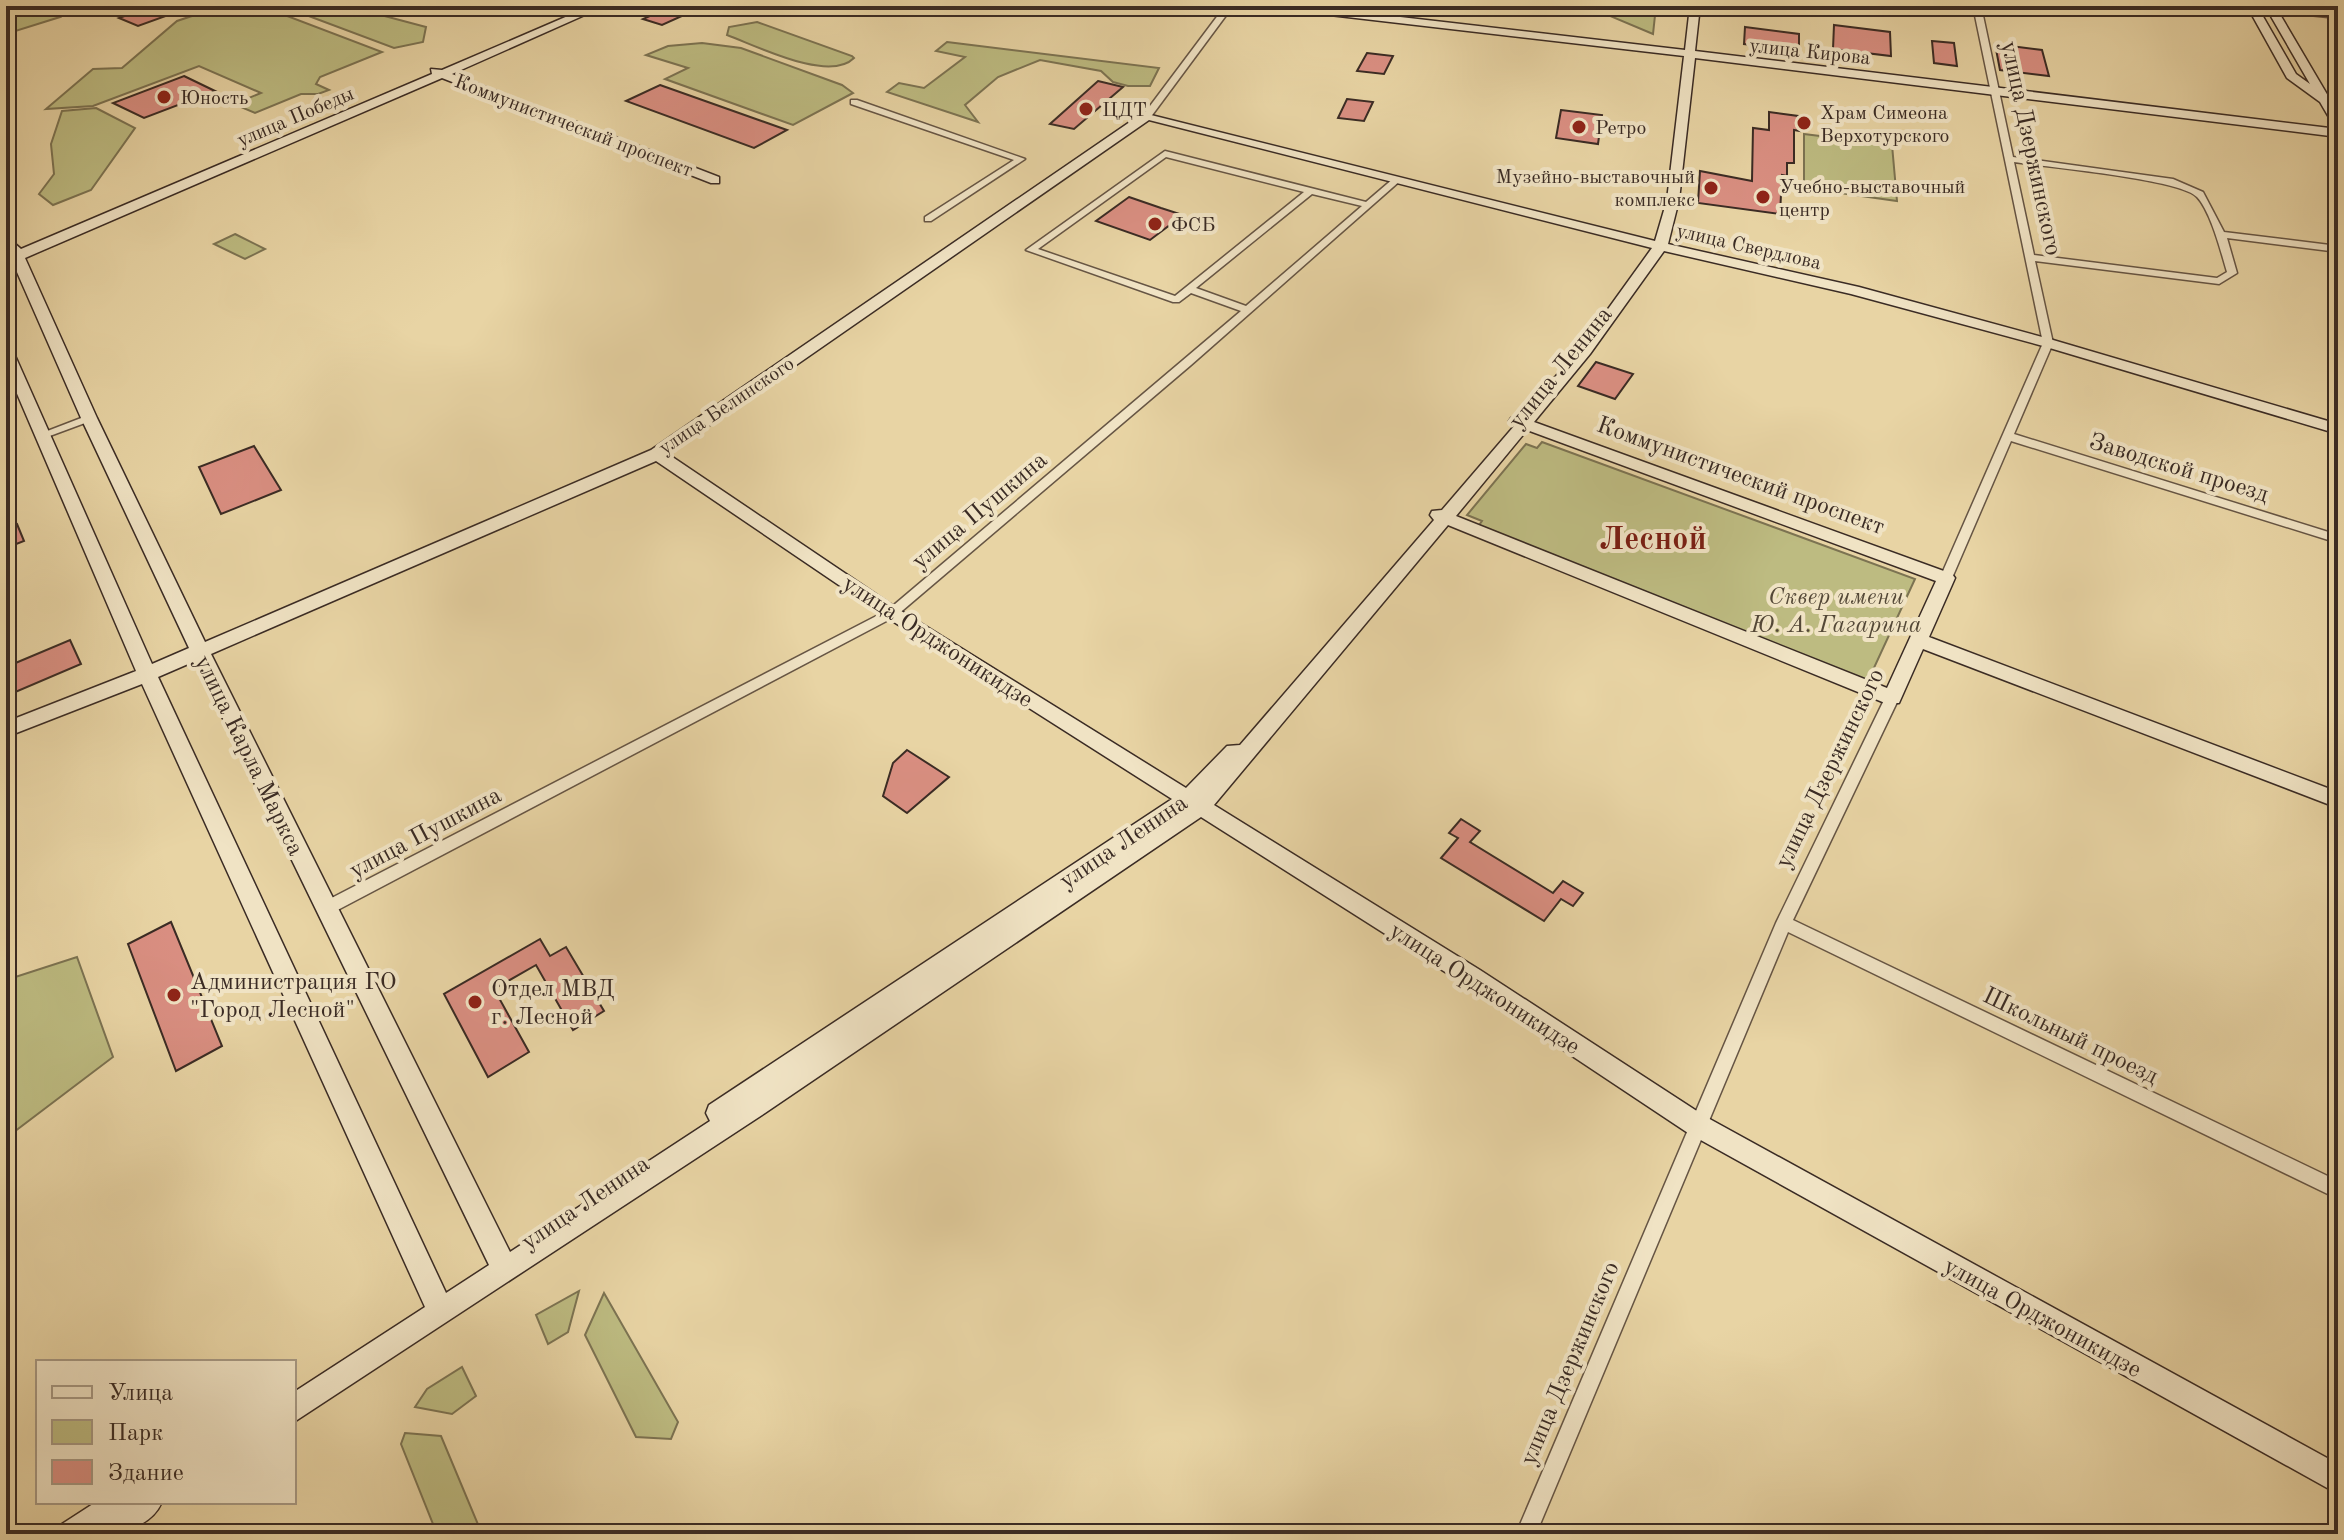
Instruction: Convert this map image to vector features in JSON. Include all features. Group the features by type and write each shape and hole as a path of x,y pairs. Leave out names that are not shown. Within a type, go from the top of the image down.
{"street":[{"name":"улица Победы","path":"437,72 583,6"},
{"name":"улица Победы","path":"11,253 600,6"},
{"name":"улица Белинского","path":"6,730 147,674 657,454 1147,116 1229,6"},
{"name":"улица Кирова","path":"1278,6 1993,89 2338,133"},
{"name":"улица Ленина","path":"296,1392 438,1307 1193,804 1582,350 1657,246 1666,201 1692,6"},
{"name":"улица Дзержинского","path":"1526,1534 1784,923 1919,640 2048,343 1977,6"},
{"path":"2237,6 2338,16"},
{"path":"2253,7 2291,76 2327,101"},
{"path":"2271,8 2338,123"},
{"name":"Коммунистический проспект","path":"437,72 715,180"},
{"path":"854,102 1021,159 928,219"},
{"name":"улица Свердлова","path":"1147,116 1657,246 1854,290 2048,343 2338,429"},
{"path":"1310,191 1176,300 1031,250 1165,154 1368,205"},
{"path":"2008,159 2170,181 2200,194 2221,234 2232,273 2219,281 2029,257"},
{"name":"улица Пушкина","path":"325,909 892,613 1397,180"},
{"path":"2221,234 2338,249"},
{"name":"улица Карла Маркса","path":"11,253 325,909 502,1265"},
{"path":"1189,289 1248,310"},
{"path":"6,351 147,674 438,1307 296,1407"},
{"path":"43,435 89,418"},
{"name":"Коммунистический проспект","path":"1521,422 1946,578"},
{"name":"Заводской проезд","path":"2008,436 2338,539"},
{"name":"улица Орджоникидзе","path":"657,454 892,613 1472,977 1697,1125 2338,1480"},
{"path":"1442,517 1892,698"},
{"path":"1919,640 2338,800"},
{"name":"Школьный проезд","path":"1784,923 2338,1190"},
{"path":"72,1534 120,1504"},
{"path":"97,1534 144,1504"}],"green space":[{"path":"6,6 46,6 60,17 6,34"},
{"path":"222,6 261,6 382,52 320,77 316,84 329,90 318,94 301,94 255,113 234,104 261,93 199,66 93,106 46,109 93,69 122,68 177,21"},
{"path":"282,6 347,6 426,27 423,42 394,48"},
{"path":"399,6 494,6 470,13 446,15"},
{"path":"1612,6 1656,6 1653,34 1610,16"},
{"path":"757,22 854,58 843,65 811,65 727,35 729,27"},
{"path":"947,42 1159,68 1150,86 1128,86 1113,82 1101,71 1040,60 998,77 965,105 978,122 887,92 899,83 924,88 965,57 936,51"},
{"path":"702,43 741,48 842,85 853,93 793,125 665,79 688,68 646,55 668,46"},
{"path":"96,108 135,128 91,190 53,205 39,194 54,174 51,144 62,111"},
{"path":"1804,134 1892,145 1897,201 1804,188"},
{"path":"235,234 265,249 245,259 214,244"},
{"name":"Сквер имени Ю. А. Гагарина","path":"1542,442 1915,579 1867,683 1477,528 1482,521 1467,515 1526,444 1537,448"},
{"path":"77,957 113,1057 6,1138 6,980"},
{"path":"579,1291 568,1332 548,1344 536,1315"},
{"path":"604,1293 678,1422 671,1439 636,1437 585,1335"},
{"path":"462,1367 476,1396 452,1414 415,1407 427,1389"},
{"path":"405,1433 441,1436 482,1534 437,1534 401,1444"}],"building":[{"path":"152,6 188,8 138,26 119,18"},
{"path":"672,6 704,6 662,25 643,19"},
{"path":"1834,25 1890,32 1891,56 1833,49"},
{"path":"1745,27 1799,34 1799,50 1744,44"},
{"path":"1932,41 1954,43 1957,66 1934,63"},
{"path":"1995,44 2042,50 2049,76 2000,70"},
{"path":"1367,53 1393,56 1384,74 1357,71"},
{"name":"Юность","path":"184,76 215,91 144,118 113,103"},
{"name":"ЦДТ","path":"1098,81 1123,87 1074,129 1050,124"},
{"path":"660,85 787,130 754,148 626,101"},
{"path":"1347,99 1373,102 1364,121 1338,118"},
{"name":"Ретро","path":"1561,110 1602,115 1598,144 1556,138"},
{"path":"1769,112 1798,116 1800,131 1794,130 1794,163 1787,163 1787,176 1782,175 1780,214 1698,203 1700,171 1752,181 1753,128 1769,130"},
{"path":"1129,197 1183,215 1150,240 1096,221"},
{"path":"1596,362 1633,374 1615,399 1578,386"},
{"path":"254,446 281,490 221,514 199,467"},
{"path":"17,524 24,541 6,548 6,528"},
{"path":"70,640 81,664 6,696 6,667"},
{"path":"907,750 949,777 907,813 883,796 893,763"},
{"path":"1461,819 1480,831 1470,842 1553,893 1563,881 1583,893 1573,906 1561,899 1544,921 1441,858 1458,838 1449,833"},
{"name":"Администрация ГО \"Город Лесной\"","path":"171,922 222,1046 176,1071 128,944"},
{"name":"Отдел МВД г. Лесной","path":"540,939 550,956 566,947 604,1011 573,1030 536,965 494,989 529,1052 488,1077 444,994"}],"place":[{"name":"Юность","path":"164,97"},
{"name":"ЦДТ","path":"1086,109"},
{"name":"Храм Симеона Верхотурского","path":"1804,123"},
{"name":"Ретро","path":"1579,127"},
{"name":"Музейно-выставочный комплекс","path":"1711,188"},
{"name":"Учебно-выставочный центр","path":"1763,197"},
{"name":"ФСБ","path":"1155,224"},
{"name":"Администрация ГО \"Город Лесной\"","path":"174,995"},
{"name":"Отдел МВД г. Лесной","path":"475,1002"}],"district":[{"name":"Лесной","path":"1653,538"}]}
